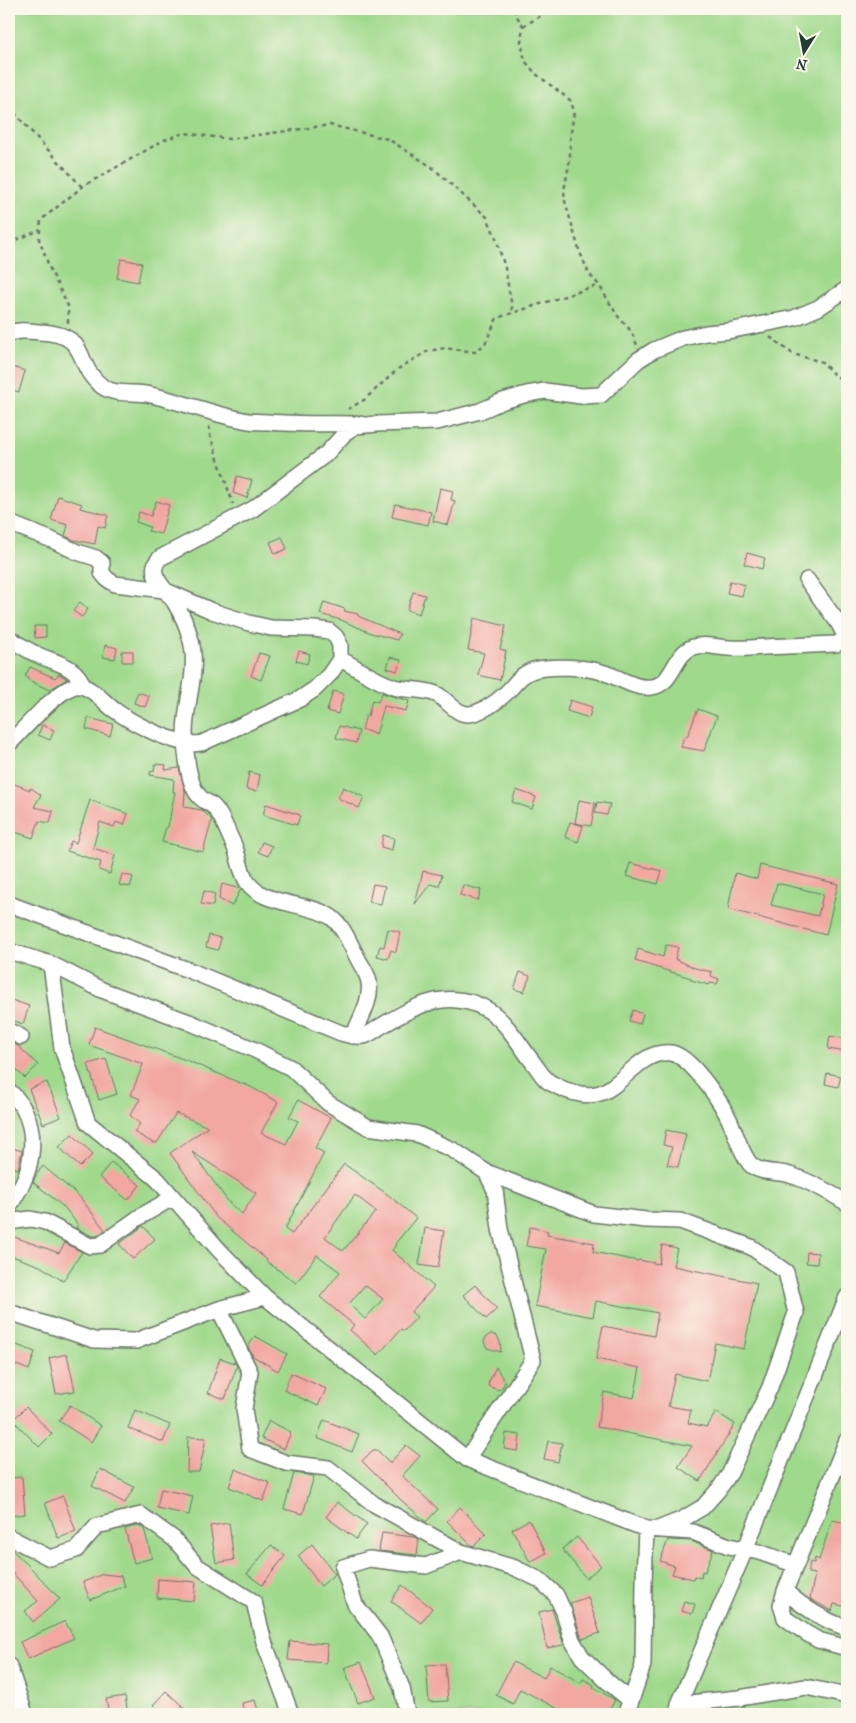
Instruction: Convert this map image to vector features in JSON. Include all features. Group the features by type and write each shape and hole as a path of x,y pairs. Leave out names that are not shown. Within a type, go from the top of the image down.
{"street":[{"path":"9,334 27,331 46,332 67,337 79,350 92,376 104,388 116,392 149,394 244,421 294,424 437,422 480,411 502,401 526,394 545,391 581,396 602,395 642,357 654,350 683,338 794,318 818,308 847,289"},
{"path":"353,1036 367,1001 369,988 368,978 344,932 331,918 254,890 246,881 234,843 215,808 199,797 194,788 187,759 185,734 195,666 190,638 181,613 171,596 164,590 154,567 160,558 253,509 326,454 346,432 355,426 377,424"},
{"path":"9,523 77,552 96,558 102,563 102,573 114,584 164,590 212,611 271,628 329,631 336,637 340,645 340,659 330,674 315,689 300,699 202,744 186,744 162,736 114,710 90,690 82,686 70,687 58,696 9,744"},
{"path":"340,659 380,682 396,688 432,692 444,699 459,712 468,714 477,713 505,694 523,675 534,670 552,667 592,670 634,686 650,688 662,684 669,676 682,653 692,647 707,645 731,648 836,644 843,641 844,634 839,624 807,580"},
{"path":"9,638 36,654 74,671 80,678 82,686"},
{"path":"9,904 191,971 341,1033 353,1036 365,1036 412,1008 442,1001 457,1000 476,1004 491,1012 504,1023 550,1084 580,1094 596,1094 607,1089 650,1057 671,1053 680,1056 698,1074 726,1113 746,1158 752,1166 760,1170 789,1175 818,1187 847,1203"},
{"path":"9,951 51,964 102,990 198,1025 255,1050 290,1068 328,1103 368,1128 417,1134 453,1150 486,1172 594,1214 646,1220 680,1221 751,1247 786,1272 796,1313 770,1387 730,1473 703,1507 683,1519 652,1529"},
{"path":"51,964 62,1048 88,1123 157,1179 172,1198 265,1297 467,1458 652,1529 694,1532 729,1546 759,1552 796,1565"},
{"path":"9,1091 24,1108 32,1130 32,1146 28,1170 9,1207"},
{"path":"467,1458 533,1360 500,1229 495,1190 486,1172"},
{"path":"9,1222 30,1219 45,1222 90,1246 100,1246 138,1218 172,1198"},
{"path":"9,1312 94,1340 136,1341 220,1309 265,1297"},
{"path":"678,1709 745,1550 847,1297"},
{"path":"220,1309 250,1372 244,1409 250,1449 286,1464 328,1468 374,1504 461,1552 516,1568 540,1580 556,1595 564,1612 572,1640 582,1657 628,1708 643,1666 644,1581 652,1529"},
{"path":"847,1440 781,1605 782,1613 786,1618 806,1633 818,1640 847,1648"},
{"path":"9,1537 50,1558 76,1550 97,1526 141,1515 174,1539 197,1566 254,1602 264,1642 291,1714"},
{"path":"407,1714 402,1688 380,1636 355,1604 343,1567 369,1560 426,1566 461,1552"},
{"path":"785,1591 814,1612 847,1628"},
{"path":"9,1666 25,1714"},
{"path":"678,1709 806,1687 847,1696"}],"path":[{"path":"515,9 516,15 523,26 521,41 525,61 536,74 570,100 574,111 570,140 570,159 564,190 565,201 579,250 589,274 599,285 617,315 631,331 642,357"},
{"path":"523,26 553,9"},
{"path":"9,108 82,187"},
{"path":"67,337 68,306 50,269 39,239 41,220 82,187 164,140 184,133 229,139 330,125 388,138 432,167 487,217 505,268 513,313"},
{"path":"9,243 40,230"},
{"path":"347,410 364,400 398,369 428,351 445,348 476,352 480,349 497,318 599,285"},
{"path":"760,325 770,336 793,354 822,362 835,376 847,380"},
{"path":"207,410 210,435 238,517"}],"green space":[{"path":"9,9 847,9 847,1714 9,1714"}],"building":[{"path":"121,259 142,263 138,282 117,278"},
{"path":"9,366 25,371 19,392 9,389"},
{"path":"237,476 252,480 247,498 233,493"},
{"path":"440,488 453,491 451,500 455,501 448,525 433,521"},
{"path":"58,496 82,504 80,508 108,515 105,528 98,526 95,544 74,540 65,536 68,525 51,520"},
{"path":"156,501 169,505 161,534 148,531 150,527 136,522 139,512 151,516"},
{"path":"395,504 431,512 428,525 392,517"},
{"path":"282,537 287,549 275,554 270,542"},
{"path":"747,553 765,558 762,569 744,564"},
{"path":"730,581 745,585 742,596 727,593"},
{"path":"413,592 425,595 419,614 407,610"},
{"path":"80,602 88,609 82,617 73,611"},
{"path":"324,602 345,609 344,611 358,614 358,616 400,634 397,640 371,633 341,620 320,614"},
{"path":"474,618 506,626 500,649 506,651 500,680 478,675 484,653 468,650"},
{"path":"34,626 46,626 46,637 35,638"},
{"path":"105,645 117,648 115,659 103,657"},
{"path":"122,651 133,651 133,662 122,662"},
{"path":"299,651 310,654 307,664 296,661"},
{"path":"259,653 270,656 261,680 251,676"},
{"path":"390,657 401,660 397,671 387,668"},
{"path":"30,667 55,678 59,674 67,679 49,690 27,679 25,676"},
{"path":"333,691 344,694 338,714 327,711"},
{"path":"138,692 149,696 145,707 134,703"},
{"path":"382,693 409,701 406,711 384,706 376,735 362,729 372,700 378,702"},
{"path":"570,700 592,707 589,718 567,711"},
{"path":"698,709 717,716 704,751 681,747 684,736 687,737"},
{"path":"88,718 113,724 110,736 86,729"},
{"path":"42,725 54,730 50,740 38,735"},
{"path":"339,726 359,731 356,743 336,738"},
{"path":"155,764 166,765 165,770 179,768 185,791 184,807 202,810 212,820 203,852 162,842 166,827 168,827 175,792 173,792 174,779 150,775 150,772 154,771"},
{"path":"249,772 260,775 257,791 246,789"},
{"path":"12,783 30,790 31,788 41,795 34,807 53,811 50,823 39,821 33,838 9,830 9,791"},
{"path":"343,787 364,797 359,808 338,798"},
{"path":"516,790 536,797 532,809 512,802"},
{"path":"90,800 128,814 124,825 116,822 114,827 100,822 93,848 115,855 110,874 99,870 101,862 67,851 71,841 76,843"},
{"path":"579,800 595,803 591,826 575,823"},
{"path":"597,802 610,804 607,815 595,813"},
{"path":"266,804 300,815 297,825 263,815"},
{"path":"570,822 583,826 578,842 565,837"},
{"path":"383,835 394,838 392,850 381,847"},
{"path":"262,842 272,846 268,856 258,852"},
{"path":"630,863 662,871 658,884 626,876"},
{"path":"760,865 838,884 826,935 728,909 735,873 757,879","holes":["777,883 823,894 818,916 771,905"]},
{"path":"423,871 442,875 439,886 430,884 415,904"},
{"path":"122,874 133,877 130,887 119,885"},
{"path":"222,884 241,889 232,906 219,899"},
{"path":"373,884 385,886 381,904 369,902"},
{"path":"463,885 481,890 478,900 460,895"},
{"path":"204,891 215,894 213,906 201,904"},
{"path":"388,929 400,932 396,952 391,950 388,959 377,956 380,946 384,947"},
{"path":"209,935 221,938 218,950 206,947"},
{"path":"666,945 678,947 675,959 695,968 712,972 711,976 719,979 717,984 710,983 709,985 691,980 691,978 635,961 638,949 663,957"},
{"path":"520,972 530,976 524,992 514,989"},
{"path":"9,999 29,1006 23,1024 9,1019"},
{"path":"633,1010 643,1014 640,1024 629,1021"},
{"path":"95,1027 245,1084 278,1102 261,1133 286,1144 298,1121 289,1117 298,1100 331,1118 315,1148 324,1153 285,1229 292,1234 344,1164 387,1194 416,1218 392,1250 434,1287 411,1312 417,1317 404,1331 401,1329 378,1355 350,1330 354,1325 320,1297 340,1272 317,1255 296,1283 266,1261 217,1218 170,1153 208,1127 176,1113 157,1143 153,1143 134,1132 140,1124 130,1115 140,1099 131,1095 143,1064 89,1045","holes":["192,1152 256,1193 242,1214 230,1204","355,1195 376,1211 343,1251 325,1237","365,1285 383,1299 365,1319 349,1304"]},
{"path":"830,1036 847,1039 847,1052 828,1049"},
{"path":"9,1041 18,1046 38,1065 25,1078 9,1063"},
{"path":"106,1059 117,1094 99,1100 88,1064"},
{"path":"827,1073 841,1076 838,1087 825,1084"},
{"path":"47,1082 61,1117 43,1124 29,1089"},
{"path":"666,1130 686,1134 678,1167 667,1165 672,1147 663,1145"},
{"path":"72,1134 93,1154 80,1167 59,1147"},
{"path":"9,1147 22,1151 18,1169 9,1167"},
{"path":"111,1162 140,1185 128,1200 99,1177"},
{"path":"43,1166 79,1196 105,1230 97,1236 92,1236 76,1228 78,1225 65,1208 33,1182"},
{"path":"143,1226 155,1239 133,1259 119,1244"},
{"path":"530,1227 548,1231 547,1235 594,1243 593,1252 659,1264 662,1245 677,1248 673,1266 757,1283 744,1349 715,1343 707,1381 675,1374 668,1406 691,1410 688,1423 707,1427 716,1412 735,1424 700,1481 678,1467 692,1446 597,1427 604,1392 634,1398 640,1368 596,1359 603,1326 654,1336 658,1313 596,1301 593,1317 535,1306 546,1249 526,1246"},
{"path":"425,1228 444,1231 438,1268 419,1265"},
{"path":"9,1235 59,1253 65,1243 82,1252 63,1281 40,1266 9,1255"},
{"path":"807,1252 818,1253 817,1264 806,1263"},
{"path":"475,1285 497,1309 486,1319 463,1295"},
{"path":"491,1334 497,1336 501,1352 487,1348 484,1342 486,1337"},
{"path":"255,1336 287,1354 278,1371 253,1356 248,1347"},
{"path":"9,1342 35,1352 29,1370 9,1362"},
{"path":"67,1354 75,1391 56,1394 49,1358"},
{"path":"220,1358 235,1363 237,1366 225,1399 208,1393"},
{"path":"496,1367 505,1382 502,1388 498,1390 488,1386"},
{"path":"291,1373 326,1389 318,1406 284,1390"},
{"path":"70,1405 101,1426 91,1442 59,1421"},
{"path":"26,1407 52,1434 39,1447 13,1420"},
{"path":"135,1410 170,1425 163,1442 128,1428"},
{"path":"324,1420 359,1434 352,1452 317,1438"},
{"path":"269,1421 291,1432 284,1449 261,1438"},
{"path":"506,1433 520,1435 518,1451 504,1449"},
{"path":"188,1437 206,1438 199,1472 187,1472"},
{"path":"548,1441 562,1443 558,1462 544,1459"},
{"path":"406,1445 420,1456 402,1476 438,1509 426,1522 362,1461 373,1450 377,1450 390,1463"},
{"path":"100,1469 134,1487 125,1503 92,1486"},
{"path":"235,1469 270,1483 263,1501 229,1487"},
{"path":"294,1473 314,1476 303,1514 284,1509"},
{"path":"22,1477 25,1514 9,1516 9,1478"},
{"path":"161,1489 193,1496 189,1515 157,1508"},
{"path":"63,1496 76,1532 58,1538 45,1503"},
{"path":"337,1502 367,1524 356,1539 326,1517"},
{"path":"460,1507 486,1534 474,1546 447,1521"},
{"path":"529,1520 546,1553 530,1562 512,1529"},
{"path":"832,1520 847,1523 847,1607 834,1604 832,1611 810,1599 815,1574 808,1573 810,1562 814,1563 815,1558 819,1560"},
{"path":"229,1523 234,1560 216,1563 210,1526"},
{"path":"139,1525 144,1529 152,1558 134,1563 125,1529"},
{"path":"382,1533 419,1539 417,1555 379,1551"},
{"path":"577,1537 601,1566 586,1578 562,1549"},
{"path":"668,1540 691,1541 713,1550 705,1572 702,1571 701,1578 694,1576 693,1579 672,1574 675,1566 660,1561"},
{"path":"312,1544 335,1574 321,1586 298,1556"},
{"path":"271,1545 285,1556 262,1585 247,1574"},
{"path":"9,1547 60,1599 33,1622 25,1611 38,1601 9,1569"},
{"path":"103,1574 121,1576 125,1586 90,1600 83,1582"},
{"path":"158,1579 196,1582 194,1601 157,1598"},
{"path":"402,1585 432,1608 421,1623 391,1601"},
{"path":"588,1597 600,1633 582,1639 570,1603"},
{"path":"684,1601 695,1604 692,1614 681,1611"},
{"path":"552,1609 564,1645 547,1648 539,1612"},
{"path":"65,1621 74,1638 28,1659 20,1642"},
{"path":"290,1641 327,1644 326,1663 288,1660"},
{"path":"361,1662 375,1697 358,1703 344,1668"},
{"path":"513,1662 544,1678 550,1666 581,1683 583,1679 615,1700 607,1714 568,1714 520,1689 513,1704 496,1695"},
{"path":"445,1664 448,1701 429,1702 426,1665"},
{"path":"166,1691 191,1714 163,1714 153,1705"},
{"path":"125,1696 128,1714 109,1714 106,1699"},
{"path":"255,1700 259,1714 244,1714 242,1703"}]}
